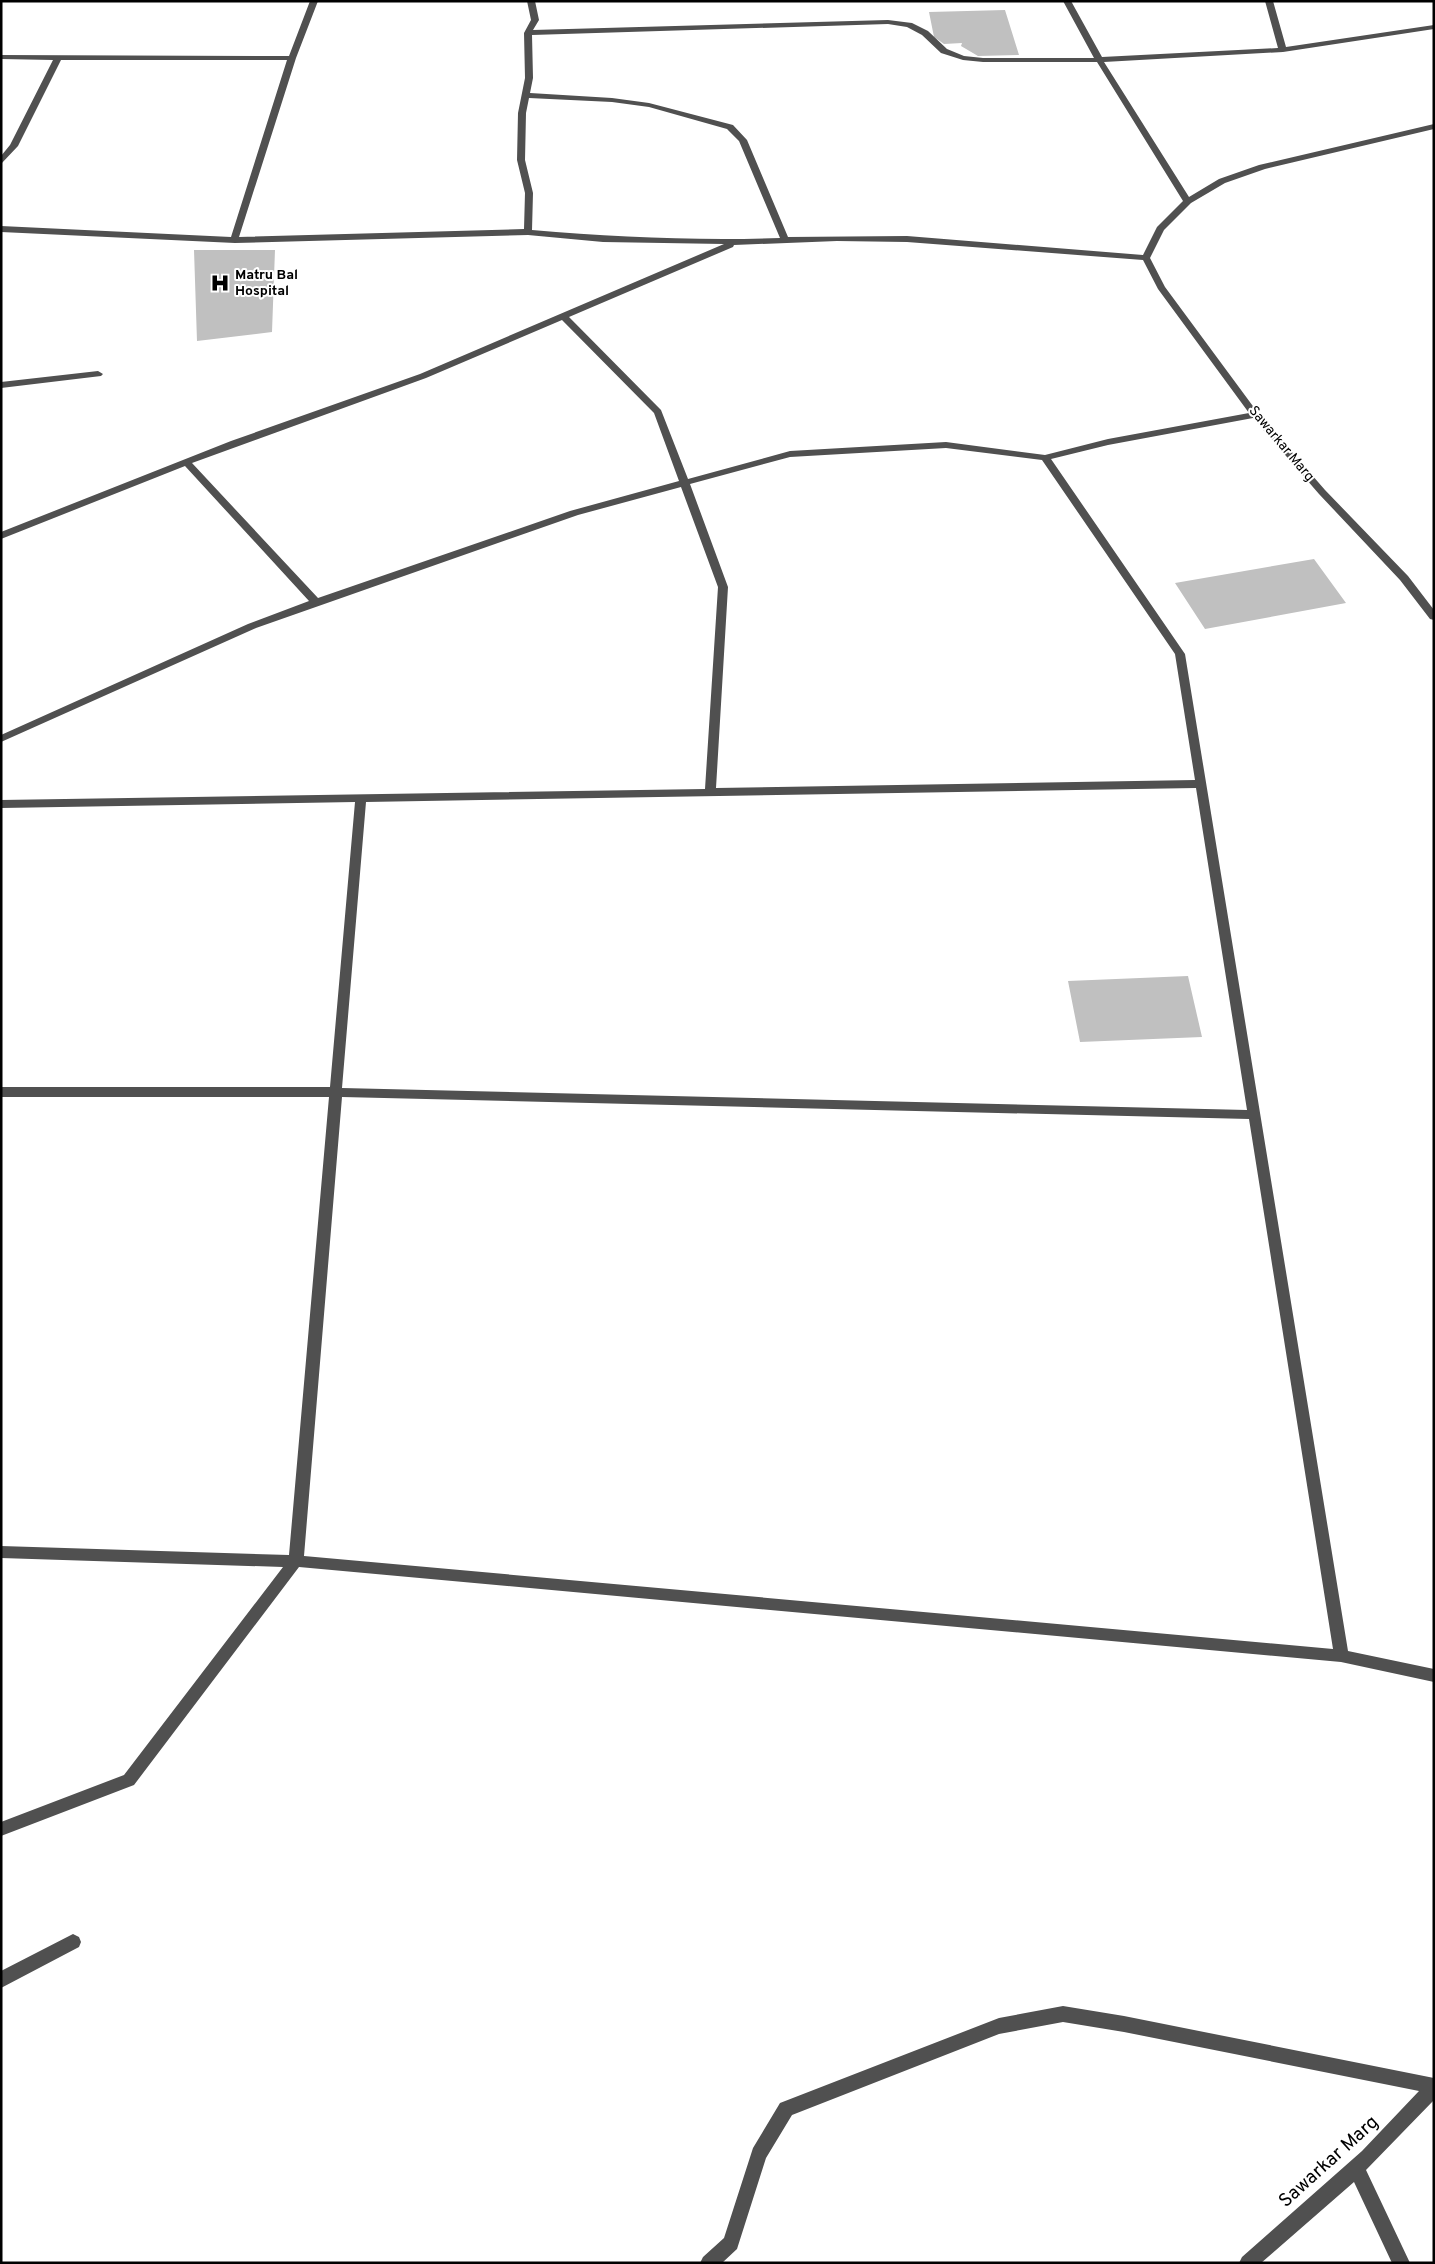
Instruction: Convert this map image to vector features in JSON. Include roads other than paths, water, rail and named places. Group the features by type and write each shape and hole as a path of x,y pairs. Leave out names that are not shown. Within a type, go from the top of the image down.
{"street":[{"path":"235,240 235,234 292,58 314,1"},
{"path":"528,232 529,193 521,160 522,113 529,78 528,33 534,20 531,1"},
{"path":"1067,1 1099,60 1188,201"},
{"path":"1269,1 1283,50"},
{"path":"528,33 888,22 910,25 925,33 944,51 963,58 983,60 1099,60 1283,50 1434,27"},
{"path":"1,57 292,58"},
{"path":"1,162 14,146 58,58"},
{"path":"525,95 612,100 649,105 730,127 743,140 786,240"},
{"path":"1,229 235,240 528,232 603,239 735,242 907,238 1146,258 1160,229 1188,201 1222,181 1262,168 1434,126"},
{"path":"1,536 186,462 423,376 564,317 661,272 735,242"},
{"name":"Sawarkar Marg","path":"1146,258 1162,287 1255,415 1322,492 1404,578 1434,617"},
{"path":"564,317 658,412 724,587 710,792"},
{"path":"1,385 98,374"},
{"path":"1,739 252,626 316,602 574,514 790,454 946,445 1045,458 1108,442 1255,415"},
{"path":"1045,458 1180,654 1341,1656"},
{"path":"186,462 316,602"},
{"path":"1,804 1200,784"},
{"path":"1,1829 128,1780 296,1561 361,798"},
{"path":"1,1092 336,1092 1253,1115"},
{"path":"1,1552 296,1561 1341,1656 1434,1676"},
{"path":"1,1980 73,1942"},
{"path":"710,2263 731,2244 759,2154 786,2109 999,2026 1063,2014 1124,2024 1434,2087"},
{"name":"Sawarkar Marg","path":"1248,2263 1404,2123 1434,2087"},
{"path":"1356,2168 1401,2263"}],"place":[{"name":"Matru Bal Hospital","path":"220,283"}]}
